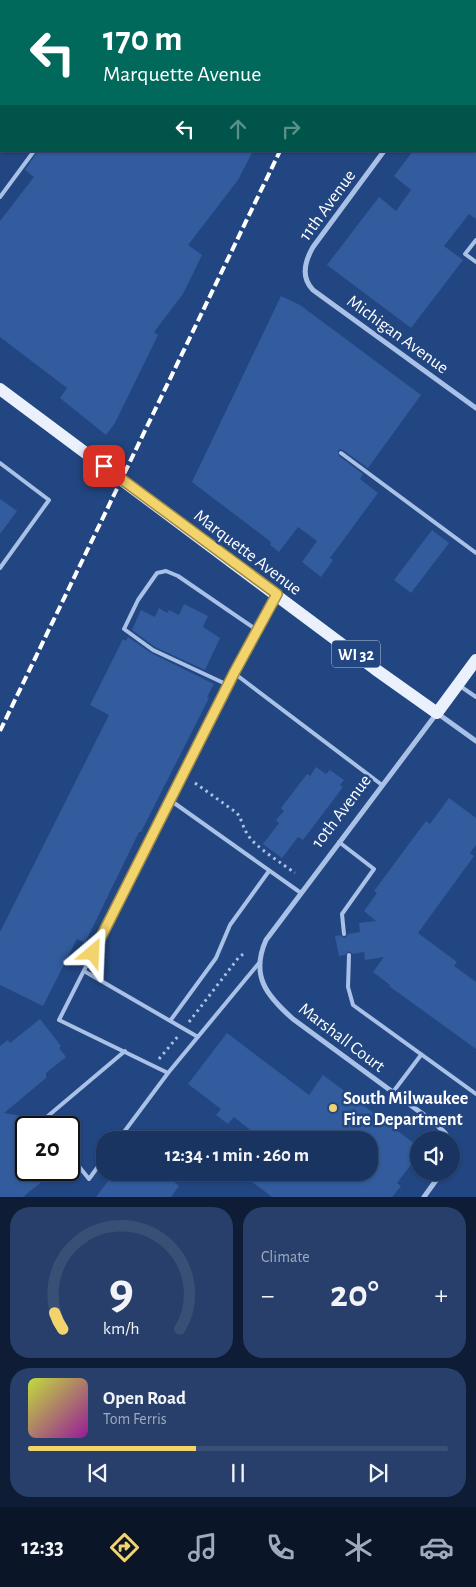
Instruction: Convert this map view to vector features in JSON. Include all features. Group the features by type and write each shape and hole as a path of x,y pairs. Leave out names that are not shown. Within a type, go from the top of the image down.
{"main road":[{"name":"Marquette Avenue","path":"0,389 436,713"},
{"name":"10th Avenue","path":"436,713 476,660"}],"street":[{"name":"11th Avenue","path":"306,280 305,263 312,246 383,152"},
{"name":"Michigan Avenue","path":"306,280 313,290 476,408"},
{"name":"Marquette Avenue","path":"436,713 476,741"},
{"name":"10th Avenue","path":"266,992 260,976 260,963 261,951 266,940 436,713"},
{"name":"Marshall Court","path":"266,992 276,1004 293,1018 435,1123 442,1131"},
{"path":"424,1197 436,1181"}],"lane":[{"path":"0,197 33,152"},
{"path":"476,240 465,254 476,262"},
{"path":"341,453 476,553"},
{"path":"0,463 49,500 0,568"},
{"path":"228,685 153,650 124,629 138,600 157,573 166,571 178,576 257,630"},
{"path":"168,1073 59,1020 234,673 277,594"},
{"path":"234,673 382,785"},
{"path":"458,685 476,697"},
{"path":"170,800 301,893"},
{"path":"339,842 374,869 342,914 344,934"},
{"path":"170,1021 216,958 230,925 269,870"},
{"path":"349,955 348,987 353,1005 476,1094"},
{"path":"125,1131 168,1073 260,963"},
{"path":"84,971 198,1037"},
{"path":"48,1116 125,1051"},
{"path":"394,1092 421,1055"},
{"path":"80,1168 89,1179 96,1170"}],"path":[{"path":"195,783 237,814 254,842 295,872"},
{"path":"190,1020 245,953"},
{"path":"162,1056 178,1036"}],"building":[{"path":"37,152 252,152 238,180 188,245 202,255 183,294 154,332 158,335 115,423 106,435 60,398 67,388 0,337 0,221 34,177 25,170"},
{"path":"412,152 476,152 476,219 469,214 444,246 463,260 411,328 327,265 379,197 396,211 411,190 394,176"},
{"path":"281,296 300,305 421,395 368,468 343,450 340,449 338,451 339,456 363,474 360,479 378,493 330,558 333,560 321,577 302,562 317,541 298,527 279,552 270,545 271,542 192,482"},
{"path":"0,499 17,511 0,534"},
{"path":"432,530 449,543 411,593 394,580"},
{"path":"184,604 208,616 203,627 220,638 205,670 155,647 132,630 141,610 155,617 159,608 167,613 169,610 179,615"},
{"path":"128,637 151,653 214,684 207,697 209,698 141,832 139,832 85,943 77,939 43,1006 0,985 0,932 109,715 90,705 123,639 126,641"},
{"path":"316,767 326,774 330,770 344,780 340,785 343,787 303,840 298,837 282,858 263,844 279,823 276,820 284,811 281,808 307,774 310,776"},
{"path":"449,798 476,818 476,845 470,853 474,856 418,933 457,962 454,966 476,982 476,1049 389,986 373,972 384,957 365,960 364,952 353,954 349,951 345,955 339,956 335,936 340,935 345,938 348,934 360,932 359,923 376,921 364,911 377,893 374,891 426,821 430,824"},
{"path":"40,1019 61,1046 59,1048 66,1057 46,1073 46,1078 4,1113 21,1116 15,1116 15,1181 43,1181 23,1197 0,1197 0,1046 8,1040 10,1043"},
{"path":"227,1033 309,1095 323,1075 410,1140 410,1166 397,1183 401,1186 392,1197 272,1197 251,1181 378,1181 378,1131 252,1131 234,1117 228,1124 216,1115 221,1109 188,1084"},
{"path":"108,1181 173,1181 179,1186 171,1197 96,1197"}],"railway":[{"path":"0,731 280,152"}],"place":[{"name":"South Milwaukee Fire Department","path":"333,1108"}],"route":[{"path":"93,953 234,673 277,594 104,466"}]}
